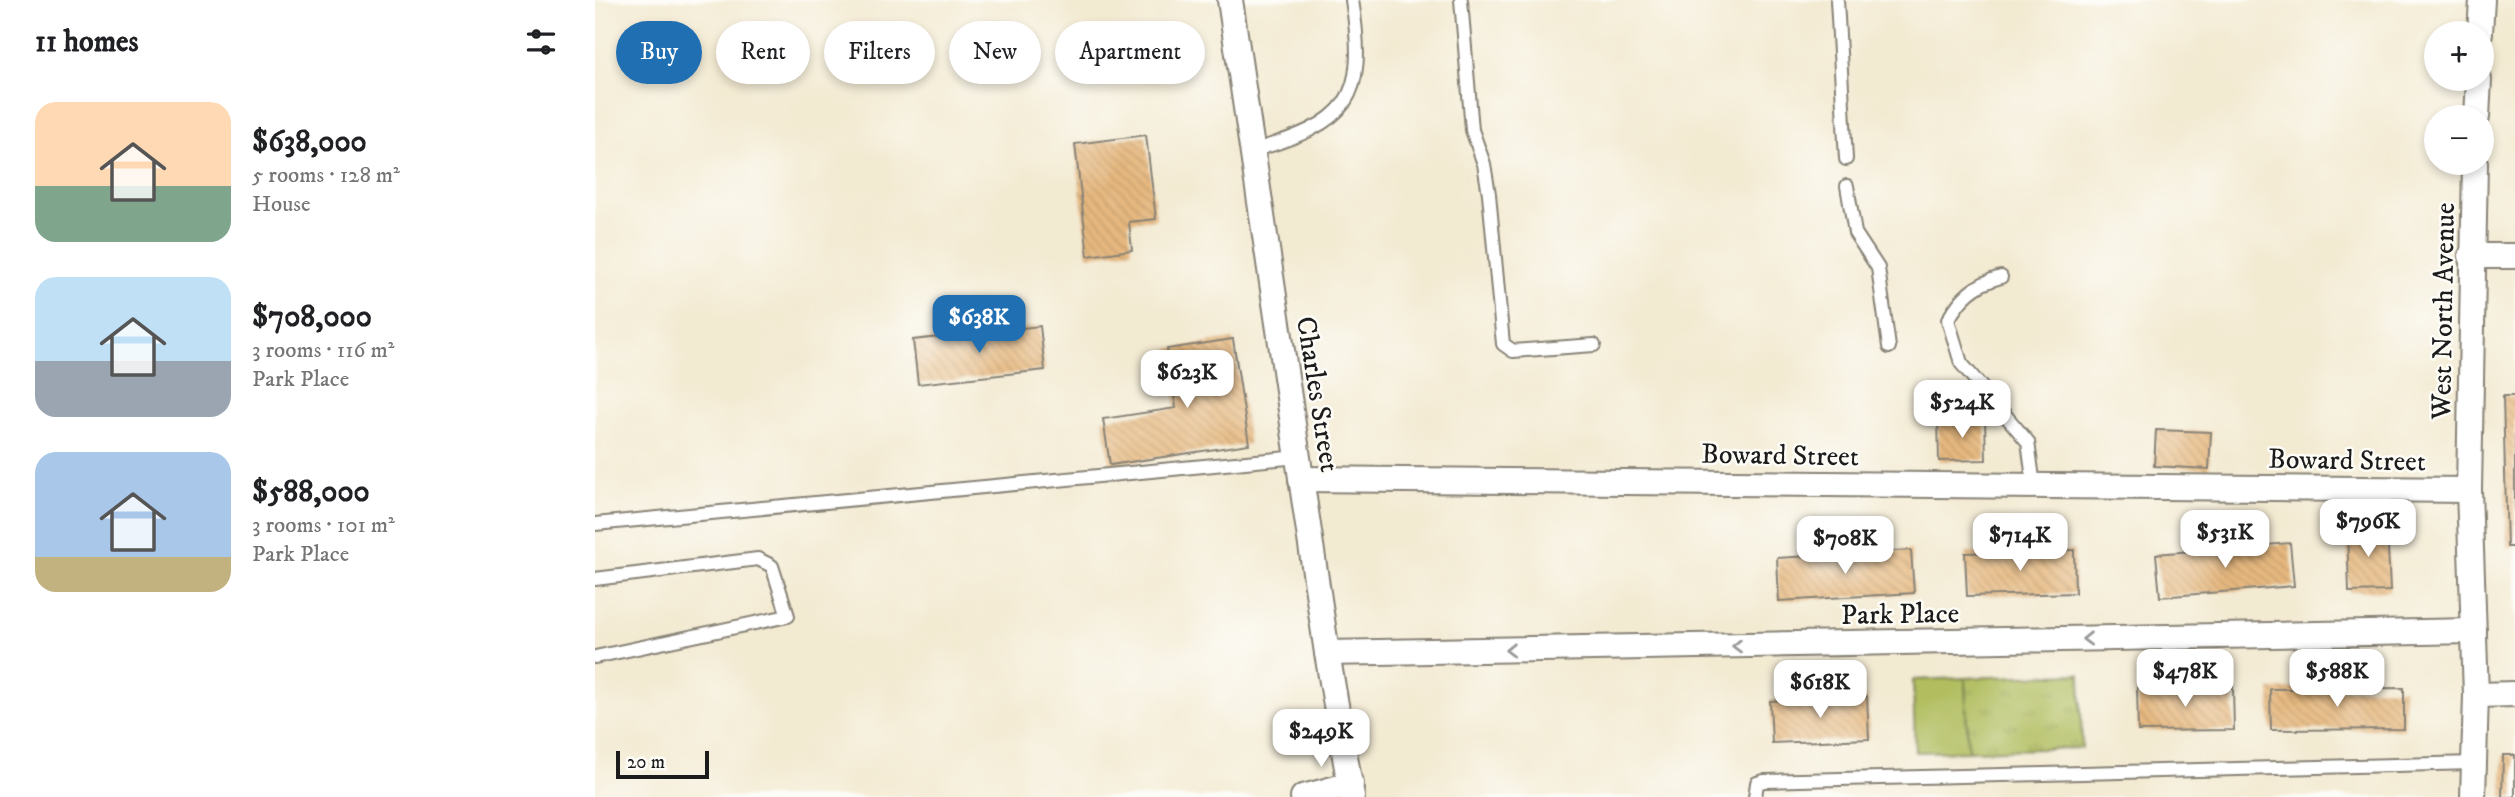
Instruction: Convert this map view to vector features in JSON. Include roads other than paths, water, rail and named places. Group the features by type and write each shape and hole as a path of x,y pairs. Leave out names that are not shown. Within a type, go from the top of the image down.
{"street":[{"name":"Charles Street","path":"1230,0 1327,653 1352,791"},
{"path":"2481,21 2482,0"},
{"name":"West North Avenue","path":"2473,797 2476,695 2469,490 2474,175"},
{"path":"2471,256 2515,256"},
{"name":"Boward Street","path":"1299,468 2034,486 2469,490"},
{"name":"Park Place","path":"1327,653 2474,631"},
{"path":"2476,695 2515,694"},
{"path":"1303,797 1352,791"}],"lane":[{"path":"1252,151 1307,132 1338,111 1354,81 1359,62 1352,0"},
{"path":"1461,0 1472,130 1484,164 1489,194 1503,344 1513,351 1594,345"},
{"path":"1837,0 1846,159"},
{"path":"1847,186 1855,233 1878,268 1889,347"},
{"path":"2001,277 1982,282 1959,300 1948,320 1961,363 2028,442 2034,486"},
{"path":"595,524 1299,468"},
{"path":"595,579 758,559 772,566 788,617 595,657"},
{"path":"1755,797 1757,783 1763,781 2475,763"}]}
